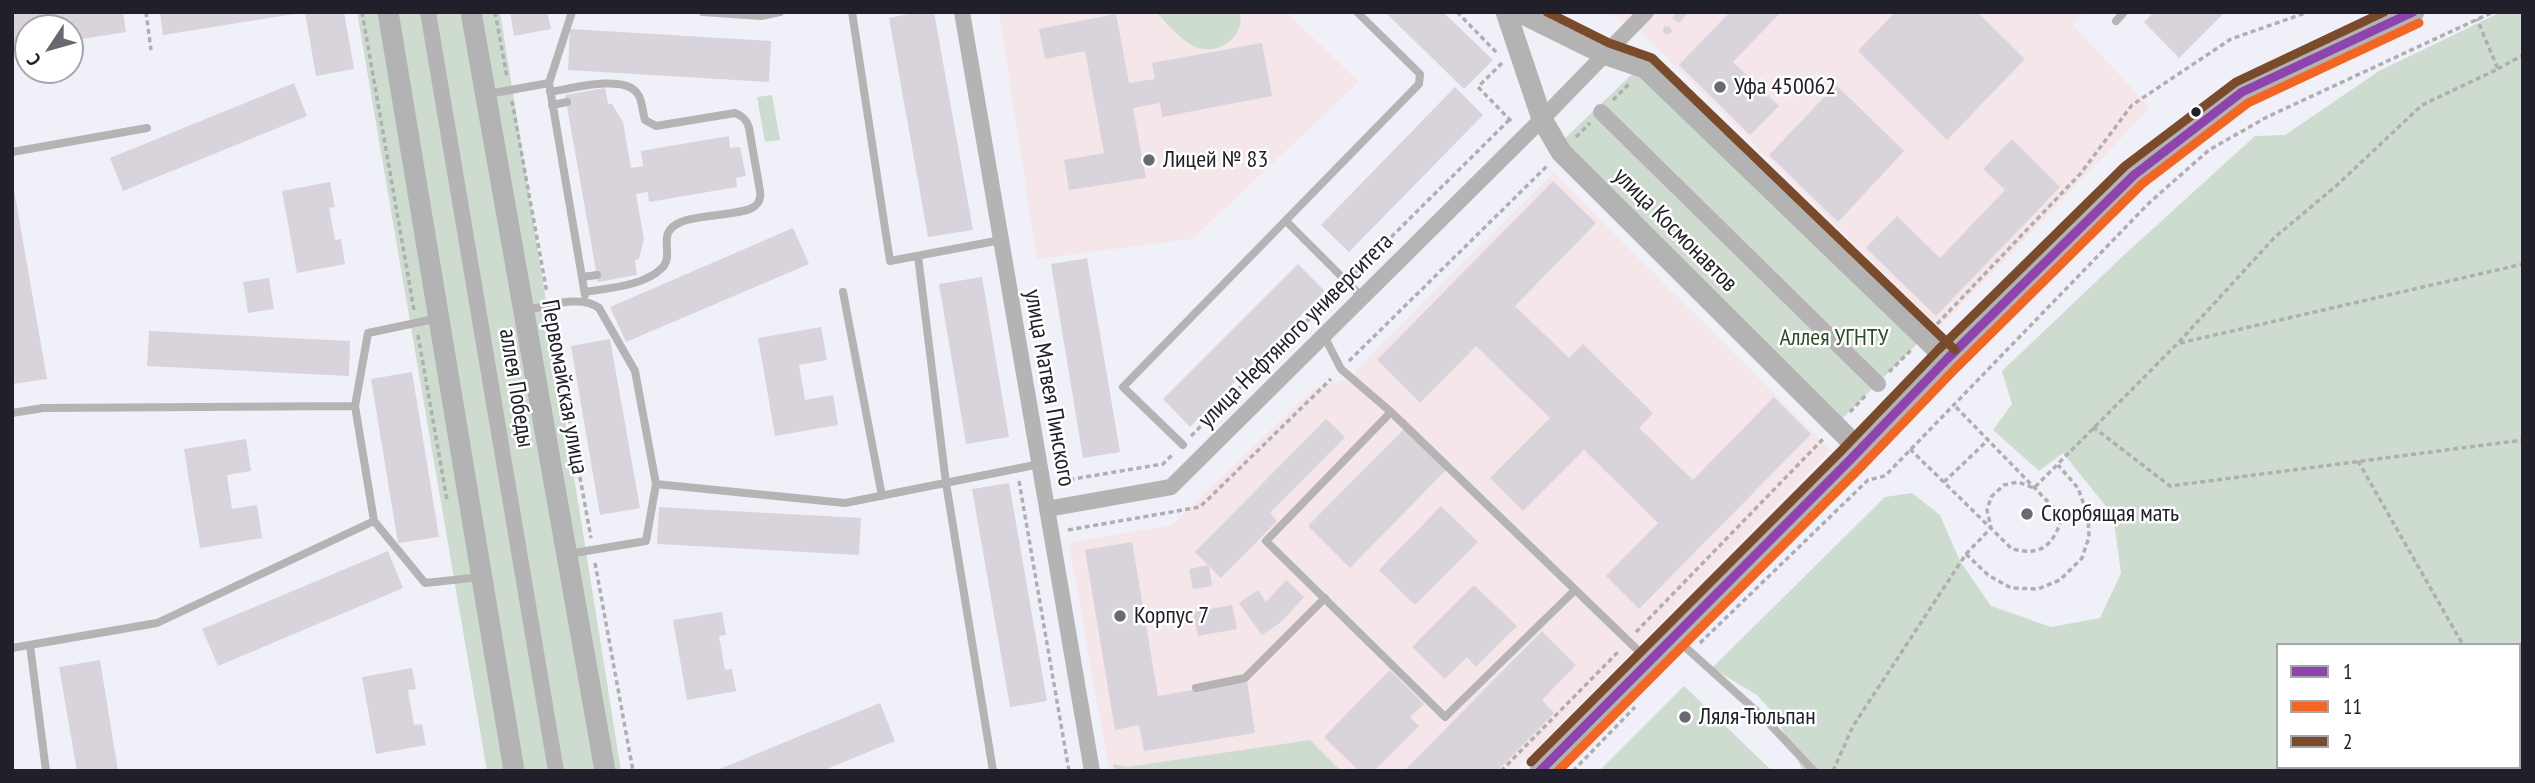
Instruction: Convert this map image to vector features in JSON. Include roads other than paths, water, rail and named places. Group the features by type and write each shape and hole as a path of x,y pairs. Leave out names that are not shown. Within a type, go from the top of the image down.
{"main road":[{"path":"388,12 514,771"},
{"name":"Первомайская улица","path":"471,12 605,771"},
{"name":"улица Космонавтов","path":"1506,12 1542,119 1561,152 1860,450"},
{"path":"1519,12 1604,54 1645,68 1947,359"},
{"path":"1540,771 1947,359 2134,175 2242,92 2414,12"}],"street":[{"name":"аллея Победы","path":"428,12 556,771"},
{"name":"улица Матвея Пинского","path":"962,12 1093,771"},
{"name":"улица Нефтяного университета","path":"1047,509 1171,487 1542,119 1646,12"},
{"path":"1601,112 1878,384"}],"lane":[{"path":"567,554 646,541 656,484 635,371 603,312 586,297 582,277 550,88 572,12"},
{"path":"703,12 761,16 780,12"},
{"path":"852,12 890,261 1001,240"},
{"path":"1183,444 1123,387 1419,85 1420,74 1357,12"},
{"path":"2116,21 2124,12"},
{"path":"485,94 600,84 626,85 638,94 645,120 656,125 735,113 743,117 748,124 756,166 761,195 755,206 679,222 667,234 667,259 660,270 630,284 524,311"},
{"path":"552,105 567,102"},
{"path":"12,152 147,128"},
{"path":"1286,221 1362,297"},
{"path":"918,256 946,483 993,771"},
{"path":"582,277 597,275"},
{"path":"844,292 882,496"},
{"path":"439,318 368,333 355,406 374,521 425,583 482,577"},
{"path":"1324,336 1341,369 1391,412 1649,661"},
{"path":"12,413 43,408 355,406"},
{"path":"1391,412 1266,541 1445,717 1575,590"},
{"path":"656,484 845,503 1040,464"},
{"path":"12,648 157,623 374,521"},
{"path":"1196,688 1245,678 1325,598"},
{"path":"1673,636 1765,718 1814,771"},
{"path":"30,645 46,771"}],"place":[{"name":"Уфа 450062","path":"1720,87"},
{"name":"Лицей № 83","path":"1149,160"},
{"name":"Скорбящая мать","path":"2027,514"},
{"name":"Корпус 7","path":"1120,616"},
{"name":"Ляля-Тюльпан","path":"1685,717"}],"park label":[{"name":"Аллея УГНТУ","path":"1834,338"}]}
